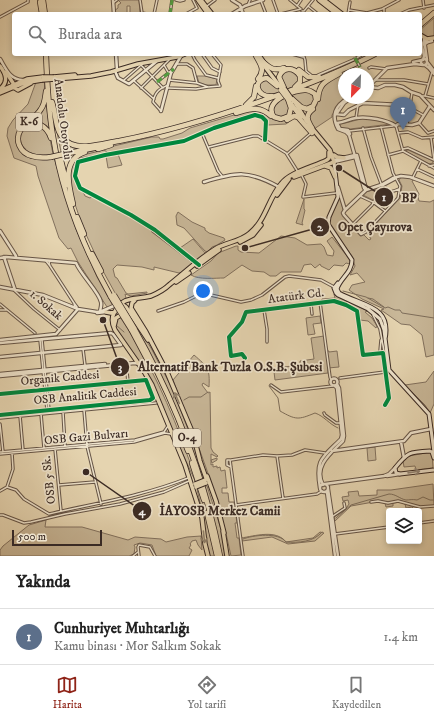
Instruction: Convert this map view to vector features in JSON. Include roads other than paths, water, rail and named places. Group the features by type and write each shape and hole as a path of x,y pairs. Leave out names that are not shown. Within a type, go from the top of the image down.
{"highway":[{"path":"40,0 43,12"},
{"path":"43,0 43,12"},
{"path":"422,24 434,15"},
{"name":"Anadolu Otoyolu","path":"47,56 46,63 51,121 59,166 77,226 94,264 113,296"},
{"name":"Anadolu Otoyolu","path":"47,56 59,151 73,204 88,244 113,296"},
{"path":"258,56 285,93 305,124"},
{"path":"73,204 68,176 69,166 82,152 180,130 236,112 334,73 371,56"},
{"path":"351,68 376,56"},
{"path":"262,62 273,70 291,67 296,68 310,78 334,73"},
{"path":"228,112 248,104 254,97 257,81 263,71 262,62"},
{"name":"K-6","path":"46,63 44,104 39,114 22,127 18,134 20,148 28,155 39,158 112,145"},
{"path":"285,93 279,78 281,73 286,69 297,71 300,77 299,84 285,93 272,105 271,111 274,117 281,119 289,116 291,108 285,93"},
{"path":"124,140 228,112 338,74"},
{"path":"312,130 307,116 316,105 320,87 338,74"},
{"path":"285,93 265,96 259,92 257,87 259,81 265,78 270,79 285,93 300,107 307,109 313,106 316,100 314,94 309,90 285,93"},
{"name":"K-6","path":"52,102 59,132 65,141 70,144 86,146 124,140"},
{"path":"236,112 258,108 267,112 277,120 284,121 296,116 312,130"},
{"name":"K-6","path":"51,156 37,156 24,150 20,143 20,138 21,132 26,126 37,124 47,129 59,166"},
{"name":"K-6","path":"64,154 124,140"},
{"name":"O-4","path":"113,296 162,381 186,436 205,493 220,556"},
{"name":"O-4","path":"132,329 156,375 182,434 204,503 217,556"}],"main road":[{"path":"200,0 207,12"},
{"path":"200,0 210,12"},
{"path":"319,0 334,12"},
{"path":"324,0 339,12"},
{"path":"422,38 433,40"},
{"path":"0,91 37,80 115,70 179,56"},
{"path":"257,56 312,130 330,151 337,157 344,158"},
{"path":"0,65 6,78 0,91"},
{"path":"0,65 13,83"},
{"path":"0,91 27,79 43,79"},
{"path":"15,88 18,90 37,80"},
{"path":"330,151 336,182"},
{"path":"322,164 329,158 330,151"},
{"path":"121,304 159,294 216,248 237,241 255,229 280,188 289,177 333,161"},
{"path":"333,161 338,192 337,201 328,217 328,224 352,260 352,266 349,272 343,280 336,285 336,293 371,309 384,324 383,340 389,370 426,410 430,417 433,449 409,454 395,468 396,473 400,474 434,469"},
{"path":"322,164 331,168 335,177"},
{"path":"116,333 112,318 114,312 121,304 128,299 149,296 161,291 197,264"},
{"path":"135,300 132,303 131,308 146,332 167,372 193,434 216,501 224,533 227,556"},
{"path":"121,304 131,314 153,347"},
{"path":"114,312 106,312 116,333 148,378 158,398 158,404 182,457 202,518 208,556"},
{"path":"116,333 114,324 116,318 126,312 131,314"},
{"path":"193,434 206,482 209,486 224,533"},
{"path":"424,451 431,452 434,458"},
{"path":"182,457 196,485 203,514 202,518"},
{"path":"196,485 206,482"}],"street":[{"path":"0,17 28,2 28,0"},
{"path":"114,12 113,1 117,0"},
{"path":"140,0 142,12"},
{"path":"155,12 158,0"},
{"path":"170,12 172,0"},
{"path":"176,0 184,0"},
{"path":"189,12 196,8 193,0"},
{"path":"200,0 206,6 215,0"},
{"path":"232,0 240,5 241,11"},
{"path":"248,5 250,0"},
{"path":"241,11 248,5 262,0 265,12"},
{"path":"273,0 277,12"},
{"path":"290,0 301,10"},
{"path":"297,6 301,0"},
{"path":"291,12 301,10 304,11 313,0"},
{"path":"370,12 384,8 399,0"},
{"path":"423,0 424,8"},
{"path":"350,2 348,10 361,12"},
{"path":"404,12 434,5"},
{"path":"308,6 316,12"},
{"path":"424,48 426,44 433,40"},
{"path":"422,41 424,48 424,65"},
{"path":"116,56 115,70 117,78 129,84 158,60"},
{"path":"160,111 169,80 176,64 182,56"},
{"path":"193,56 194,60 206,75 218,78"},
{"path":"203,56 212,68 220,72"},
{"path":"160,111 154,104 154,99 157,91 163,88 168,86 196,90 220,86 218,78 221,65 214,56"},
{"path":"303,56 307,73 314,76 328,72 361,56"},
{"path":"141,88 172,58"},
{"path":"355,58 360,67"},
{"path":"0,59 11,76 21,80 27,79"},
{"path":"424,65 425,61"},
{"path":"374,80 387,66 425,61"},
{"path":"425,61 434,72"},
{"path":"176,64 187,64 193,68 197,83"},
{"path":"369,68 385,69 415,64 424,65 434,72"},
{"path":"123,82 141,65 163,88"},
{"path":"164,65 168,72"},
{"path":"157,82 168,72 174,69"},
{"path":"376,80 385,69"},
{"path":"425,96 428,84 434,72"},
{"path":"169,80 197,83 208,87"},
{"path":"376,80 404,80 428,84"},
{"path":"134,81 154,99"},
{"path":"374,87 378,88 395,85 403,87 421,97 434,110"},
{"path":"407,124 412,93"},
{"path":"421,97 425,96 434,98"},
{"path":"341,104 335,114 334,120 338,129 348,132 363,128 419,123"},
{"path":"343,104 335,114 335,118 340,129 348,132"},
{"path":"356,118 359,104"},
{"path":"335,114 344,115 359,104 401,105 423,115"},
{"path":"419,123 430,106"},
{"path":"197,264 131,215 80,188 75,176 78,162 105,155 174,143 236,120 258,115 266,121 265,140"},
{"path":"337,124 345,123 356,118 368,117 396,126"},
{"path":"419,123 428,133 434,131"},
{"path":"396,126 403,150 434,168"},
{"path":"381,127 393,173 396,178 400,186 398,198 366,232 361,234 352,225 343,213 359,195 366,190 381,186 393,178 396,178 401,176 413,177 434,186"},
{"path":"363,128 381,186"},
{"path":"287,154 312,130"},
{"path":"348,132 364,188 366,190"},
{"path":"348,132 366,190"},
{"path":"398,133 408,132 422,138 434,137"},
{"path":"202,133 218,171 222,176"},
{"path":"208,147 258,136 287,154 306,184 303,197 338,192"},
{"path":"431,137 434,160"},
{"path":"349,157 353,148"},
{"path":"388,155 408,148 434,160"},
{"path":"333,161 356,156"},
{"path":"333,161 349,157"},
{"path":"349,157 357,163"},
{"path":"413,177 421,161"},
{"path":"429,166 434,165"},
{"path":"417,169 434,177"},
{"path":"204,182 235,173 248,174 259,177 280,188"},
{"path":"336,182 345,210"},
{"path":"352,225 382,194 400,189"},
{"path":"359,195 373,202 385,211"},
{"path":"0,231 16,256"},
{"path":"4,257 17,292"},
{"path":"0,258 4,257 76,263 101,301 102,304 99,311"},
{"path":"46,261 77,309"},
{"path":"50,261 50,266"},
{"path":"158,311 184,302 202,293 241,302 251,300 262,295 289,276 321,280 336,289"},
{"path":"0,288 45,297 77,309 106,312"},
{"path":"17,292 44,295 77,309"},
{"name":"1. Sokak","path":"17,292 60,330"},
{"name":"Atatürk Cd.","path":"245,358 242,354 231,356 229,337 242,322 246,312 334,301 357,311 363,355 383,353"},
{"path":"320,302 330,378 332,380 331,384 339,388 345,434 343,441 323,460 320,469 327,487 333,516 334,534"},
{"path":"0,304 38,336"},
{"path":"99,311 121,304"},
{"path":"311,304 312,314"},
{"path":"0,340 55,334 77,309"},
{"path":"371,309 383,340 380,351 383,353 389,391 389,398 385,406"},
{"path":"0,310 7,310"},
{"path":"264,310 267,329 267,342"},
{"path":"0,343 111,333 121,345 0,357"},
{"path":"41,340 48,413"},
{"path":"83,349 85,366"},
{"path":"126,363 132,361 133,357"},
{"path":"126,363 128,382"},
{"path":"0,375 126,363 135,363 140,366"},
{"path":"340,378 386,372"},
{"path":"331,451 341,439 342,433 337,388 335,385 338,382 336,379 332,380"},
{"name":"Organik Caddesi","path":"0,394 146,380"},
{"name":"OSB Analitik Caddesi","path":"0,416 151,400 152,397 146,380"},
{"path":"271,385 281,392 335,385"},
{"path":"0,416 20,416 158,404"},
{"path":"84,410 87,445 101,504"},
{"path":"63,412 65,447"},
{"path":"324,413 336,422 342,424"},
{"path":"41,414 44,449"},
{"path":"20,416 23,451"},
{"path":"0,424 1,453"},
{"name":"OSB Gazi Bulvarı","path":"1,453 135,440 164,432 168,428 168,424"},
{"path":"331,451 402,442 406,441 411,433 431,429"},
{"name":"OSB Gazi Bulvarı","path":"87,445 134,442 168,432 173,435"},
{"path":"402,442 404,458"},
{"name":"OSB 5 Sk.","path":"55,448 61,511"},
{"path":"243,556 230,460 263,455 292,455 305,450 328,454"},
{"path":"0,491 7,487 13,469 11,452"},
{"path":"322,491 320,488 318,469 322,459 328,454"},
{"path":"277,456 283,498"},
{"path":"384,476 395,468"},
{"path":"392,471 392,476"},
{"path":"320,488 400,474"},
{"path":"7,487 17,491 24,499 47,514 101,504 164,488 190,479"},
{"path":"0,515 24,523 31,522 120,504 164,492 190,479"},
{"path":"59,486 95,482"},
{"path":"236,504 317,494 327,487"},
{"path":"327,487 337,556"},
{"path":"371,502 378,501 388,503 398,501 420,507 434,506"},
{"path":"333,516 345,508 344,503"},
{"path":"422,523 434,521"},
{"path":"334,534 386,527"},
{"path":"139,556 139,545 150,547 155,556"},
{"path":"133,556 138,552"}],"waterway":[{"path":"83,155 104,150 107,152"},
{"path":"343,291 366,297 385,308 388,307 395,310 400,310 402,313 434,318"},
{"path":"368,298 373,299 384,307"},
{"path":"116,325 124,332"},
{"path":"269,386 278,398 280,411 297,418 315,413 338,428"},
{"path":"184,400 189,397 201,397 208,392"},
{"path":"336,518 351,505 389,494 406,500 417,500 423,497 434,500"},
{"path":"243,539 253,536 266,535 278,537 286,542 301,542 315,538 322,532"}],"place":[{"name":"Cunhuriyet Muhtarlığı","path":"403,130"},
{"name":"BP","path":"339,168"},
{"name":"Opet Çayırova","path":"245,248"},
{"name":"Alternatif Bank Tuzla O.S.B. Şubesi","path":"103,320"},
{"name":"İAYOSB Merkez Camii","path":"86,472"}]}
